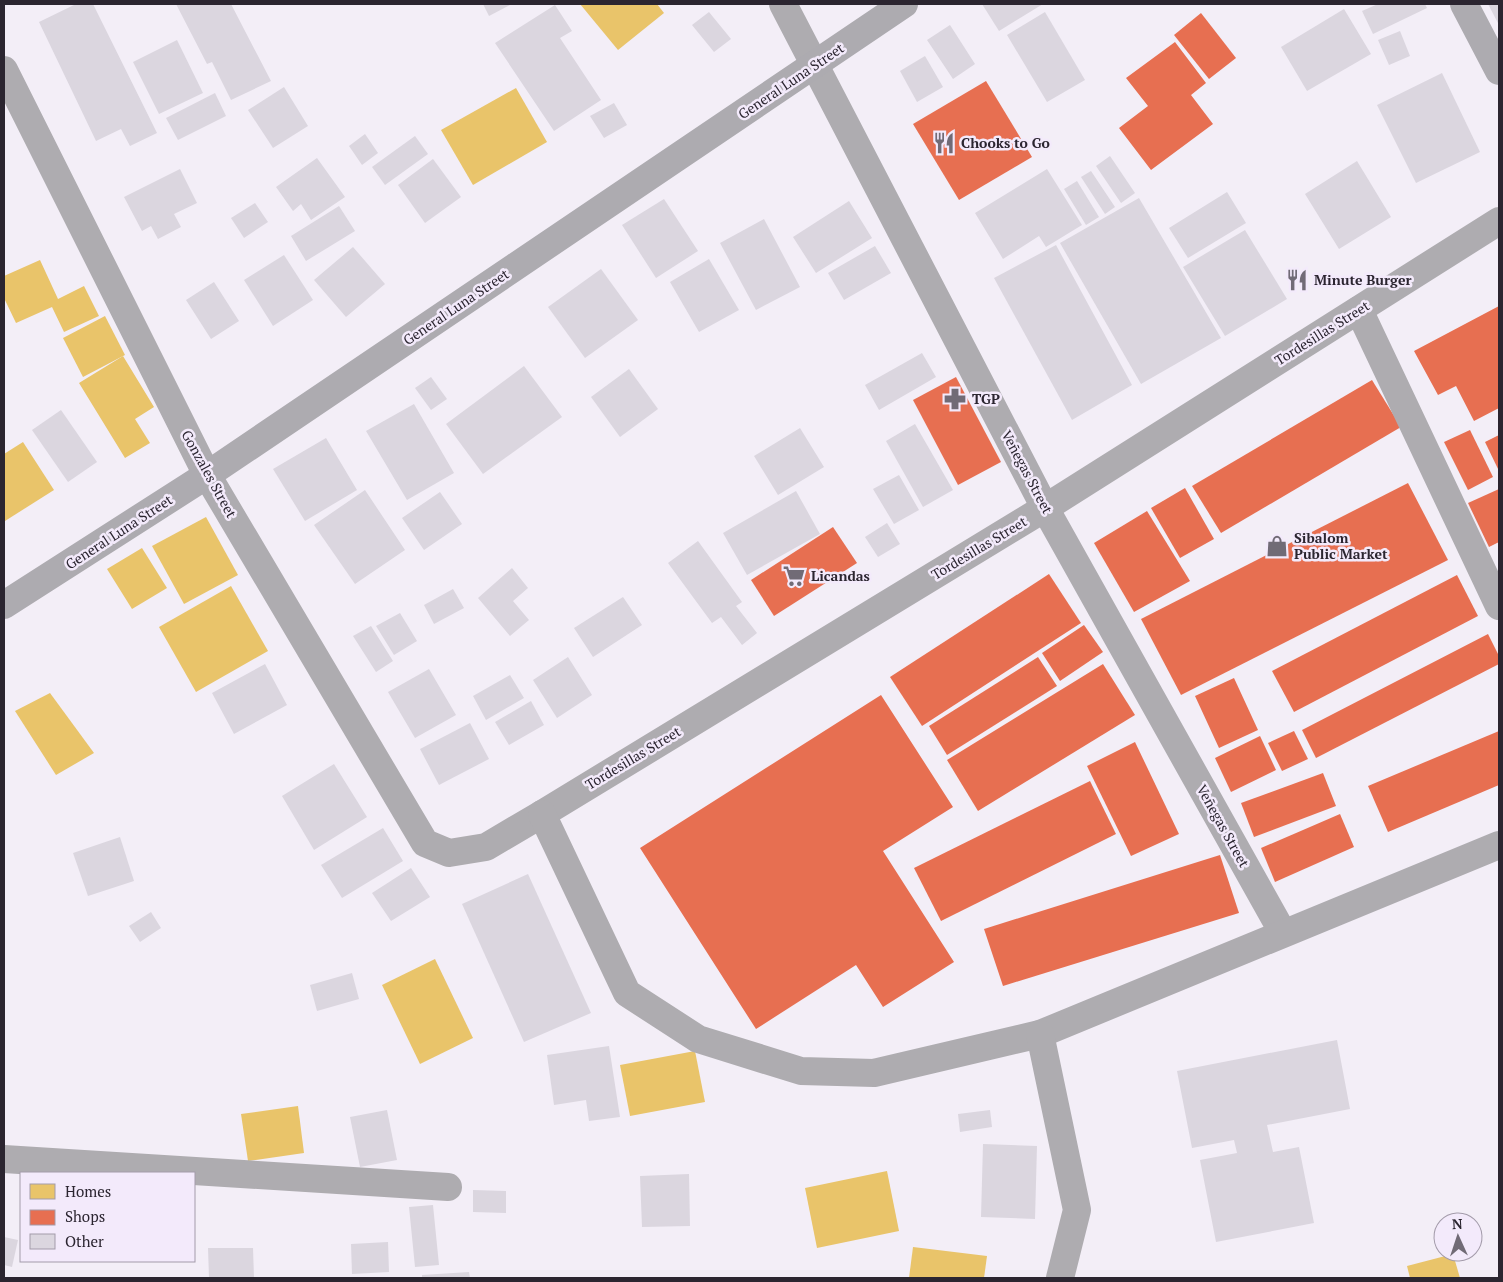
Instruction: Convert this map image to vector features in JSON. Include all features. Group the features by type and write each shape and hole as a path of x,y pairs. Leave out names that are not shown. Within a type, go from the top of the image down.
{"main road":[{"name":"General Luna Street","path":"4,605 207,475 904,4"},
{"path":"1464,4 1499,71"}],"street":[{"name":"Veñegas Street","path":"784,4 1046,508 1283,933"},
{"name":"Gonzales Street","path":"4,70 207,475 425,842 449,853"},
{"name":"Tordesillas Street","path":"449,853 486,847 542,814 1046,508 1499,221"},
{"path":"1359,310 1499,606"},
{"path":"542,814 626,993 698,1039 800,1071 874,1073 1040,1034 1499,846"},
{"path":"1040,1034 1077,1210 1060,1278"},
{"path":"4,1158 448,1187"}],"building: Homes":[{"path":"580,4 657,4 664,13 618,50"},
{"path":"516,88 547,142 473,185 441,130"},
{"path":"40,260 58,299 84,286 99,316 64,332 52,307 16,323 4,298 4,276"},
{"path":"105,316 125,355 83,377 63,338"},
{"path":"123,356 154,407 135,419 150,443 125,458 79,383"},
{"path":"23,442 54,490 5,521 4,454"},
{"path":"206,517 238,575 184,604 152,546"},
{"path":"142,548 167,588 132,609 107,569"},
{"path":"231,586 268,651 196,692 159,627"},
{"path":"50,693 94,753 56,775 15,711"},
{"path":"435,959 473,1038 420,1064 382,985"},
{"path":"695,1051 705,1102 630,1116 620,1065"},
{"path":"298,1106 304,1153 248,1161 241,1114"},
{"path":"887,1171 899,1231 817,1248 805,1188"},
{"path":"913,1247 987,1256 984,1278 909,1278"},
{"path":"1433,1259 1433,1262 1455,1262 1460,1278 1410,1278 1407,1266"}],"building: Shops":[{"path":"1201,13 1236,58 1209,79 1174,35"},
{"path":"1175,42 1206,83 1191,95 1213,124 1151,170 1119,128 1148,106 1126,78"},
{"path":"986,81 1032,157 959,200 913,124"},
{"path":"1499,306 1499,408 1474,421 1456,386 1438,395 1414,351"},
{"path":"956,377 1001,462 958,485 913,400"},
{"path":"1372,380 1401,427 1221,533 1192,486"},
{"path":"1470,430 1493,477 1468,490 1444,442"},
{"path":"1499,435 1499,471 1485,442"},
{"path":"1408,483 1448,560 1181,695 1141,619"},
{"path":"1185,488 1214,539 1180,558 1151,508"},
{"path":"1499,489 1499,542 1489,547 1468,503"},
{"path":"1147,511 1190,581 1134,612 1094,543"},
{"path":"833,527 857,563 774,616 751,580"},
{"path":"1049,574 1081,623 922,726 890,677"},
{"path":"1457,575 1478,616 1294,712 1272,671"},
{"path":"1084,625 1103,652 1060,681 1042,653"},
{"path":"1488,634 1499,656 1499,664 1316,758 1302,730"},
{"path":"1038,657 1057,686 947,755 929,726"},
{"path":"1103,664 1135,715 978,811 947,760"},
{"path":"1234,678 1258,730 1219,748 1195,696"},
{"path":"881,695 953,807 883,851 954,962 883,1007 856,965 756,1029 640,848"},
{"path":"1294,731 1308,759 1282,771 1268,743"},
{"path":"1499,731 1499,785 1388,832 1368,786"},
{"path":"1260,736 1276,770 1231,792 1215,758"},
{"path":"1135,742 1179,834 1131,856 1087,766"},
{"path":"1323,773 1336,806 1254,837 1241,803"},
{"path":"1090,781 1116,834 941,921 914,868"},
{"path":"1340,814 1354,847 1275,882 1261,848"},
{"path":"1220,855 1239,913 1003,986 984,929"}],"building: Other":[{"path":"76,4 93,4 157,133 130,146 121,129 96,141 39,22"},
{"path":"176,4 231,4 271,81 231,100 212,62 207,64"},
{"path":"483,4 512,4 489,16"},
{"path":"982,4 1043,4 999,31"},
{"path":"1378,4 1425,4 1427,8 1373,34 1362,11"},
{"path":"1488,4 1499,4 1499,25"},
{"path":"555,5 572,31 560,38 601,100 554,131 495,43"},
{"path":"1344,9 1371,54 1307,91 1281,47"},
{"path":"709,12 731,39 714,52 692,25"},
{"path":"1045,12 1085,80 1047,102 1007,35"},
{"path":"950,25 975,64 953,79 927,40"},
{"path":"1400,31 1410,56 1389,65 1378,40"},
{"path":"177,40 203,93 159,114 133,62"},
{"path":"925,56 943,87 917,102 900,71"},
{"path":"1442,73 1480,152 1416,183 1377,105"},
{"path":"284,87 308,126 273,148 248,110"},
{"path":"215,93 226,116 178,140 166,118"},
{"path":"614,103 627,125 604,138 590,116"},
{"path":"365,134 378,153 362,165 349,146"},
{"path":"415,136 428,154 385,185 372,167"},
{"path":"1110,156 1135,193 1121,203 1096,166"},
{"path":"317,158 345,197 311,220 301,204 293,211 276,187"},
{"path":"433,159 461,197 425,223 398,185"},
{"path":"1357,161 1391,217 1339,249 1305,194"},
{"path":"180,169 197,203 174,214 181,227 158,239 151,226 142,231 124,197"},
{"path":"1047,169 1082,225 1046,247 1039,236 1003,259 975,213"},
{"path":"1091,171 1115,207 1105,214 1081,177"},
{"path":"1077,181 1099,217 1086,225 1064,189"},
{"path":"1227,192 1246,223 1188,258 1169,228"},
{"path":"1139,198 1221,338 1141,384 1060,243"},
{"path":"664,199 698,251 656,278 622,225"},
{"path":"849,201 872,238 816,273 793,237"},
{"path":"255,203 268,222 244,238 231,218"},
{"path":"339,206 355,231 306,261 291,236"},
{"path":"764,219 800,287 756,310 720,243"},
{"path":"1245,230 1287,299 1225,336 1183,267"},
{"path":"1056,245 1132,385 1072,420 994,278"},
{"path":"875,246 891,273 844,300 828,273"},
{"path":"353,247 385,284 346,317 314,280"},
{"path":"284,255 313,300 273,326 244,280"},
{"path":"709,259 739,310 699,332 670,282"},
{"path":"601,269 638,320 585,358 548,307"},
{"path":"214,282 239,321 211,339 186,300"},
{"path":"922,353 936,377 879,410 865,385"},
{"path":"524,366 562,417 483,474 446,424"},
{"path":"629,369 658,409 620,437 591,397"},
{"path":"431,377 447,399 431,410 415,388"},
{"path":"414,404 454,473 407,500 366,431"},
{"path":"61,410 97,462 68,482 32,430"},
{"path":"915,424 953,490 923,507 886,441"},
{"path":"800,428 824,467 778,495 754,456"},
{"path":"326,438 357,490 305,521 273,469"},
{"path":"899,475 919,510 894,524 873,489"},
{"path":"365,490 405,550 355,584 314,525"},
{"path":"796,491 820,534 747,575 723,533"},
{"path":"440,492 462,524 424,550 402,518"},
{"path":"887,523 900,544 878,557 865,537"},
{"path":"698,541 742,602 736,606 757,633 742,645 721,617 712,623 668,563"},
{"path":"512,568 528,588 513,601 529,620 510,636 478,598"},
{"path":"453,589 464,608 434,624 424,605"},
{"path":"623,597 642,625 593,657 574,628"},
{"path":"400,613 417,641 394,655 376,626"},
{"path":"371,626 393,661 376,672 353,636"},
{"path":"568,657 592,695 557,718 533,680"},
{"path":"265,664 287,705 234,734 212,693"},
{"path":"429,669 456,715 415,738 388,692"},
{"path":"510,675 524,698 486,720 473,696"},
{"path":"531,701 544,725 509,745 495,722"},
{"path":"470,723 489,759 439,785 420,749"},
{"path":"334,764 367,817 314,850 282,796"},
{"path":"383,828 403,861 342,898 321,865"},
{"path":"120,837 134,881 88,896 73,853"},
{"path":"411,868 430,897 391,921 372,893"},
{"path":"528,874 591,1013 524,1042 462,904"},
{"path":"151,912 161,928 140,942 129,926"},
{"path":"352,973 359,999 317,1011 310,985"},
{"path":"1337,1040 1350,1109 1267,1125 1273,1152 1299,1147 1314,1223 1216,1242 1200,1160 1237,1153 1234,1140 1192,1148 1177,1071"},
{"path":"609,1046 620,1117 589,1121 586,1100 554,1105 547,1055"},
{"path":"387,1110 397,1160 360,1167 350,1117"},
{"path":"990,1110 992,1127 960,1132 958,1114"},
{"path":"983,1144 1037,1146 1035,1219 981,1217"},
{"path":"689,1174 690,1226 642,1227 640,1176"},
{"path":"473,1190 506,1191 506,1213 473,1212"},
{"path":"433,1205 439,1265 415,1267 409,1207"},
{"path":"4,1237 18,1240 12,1267 4,1265"},
{"path":"388,1242 389,1272 352,1274 351,1244"},
{"path":"208,1248 253,1248 254,1278 209,1278"},
{"path":"469,1272 470,1278 422,1278 422,1275"}],"place":[{"name":"Chooks to Go","path":"944,143"},
{"name":"Minute Burger","path":"1297,280"},
{"name":"TGP","path":"955,399"},
{"name":"Sibalom Public Market","path":"1277,546"},
{"name":"Licandas","path":"794,576"}]}
